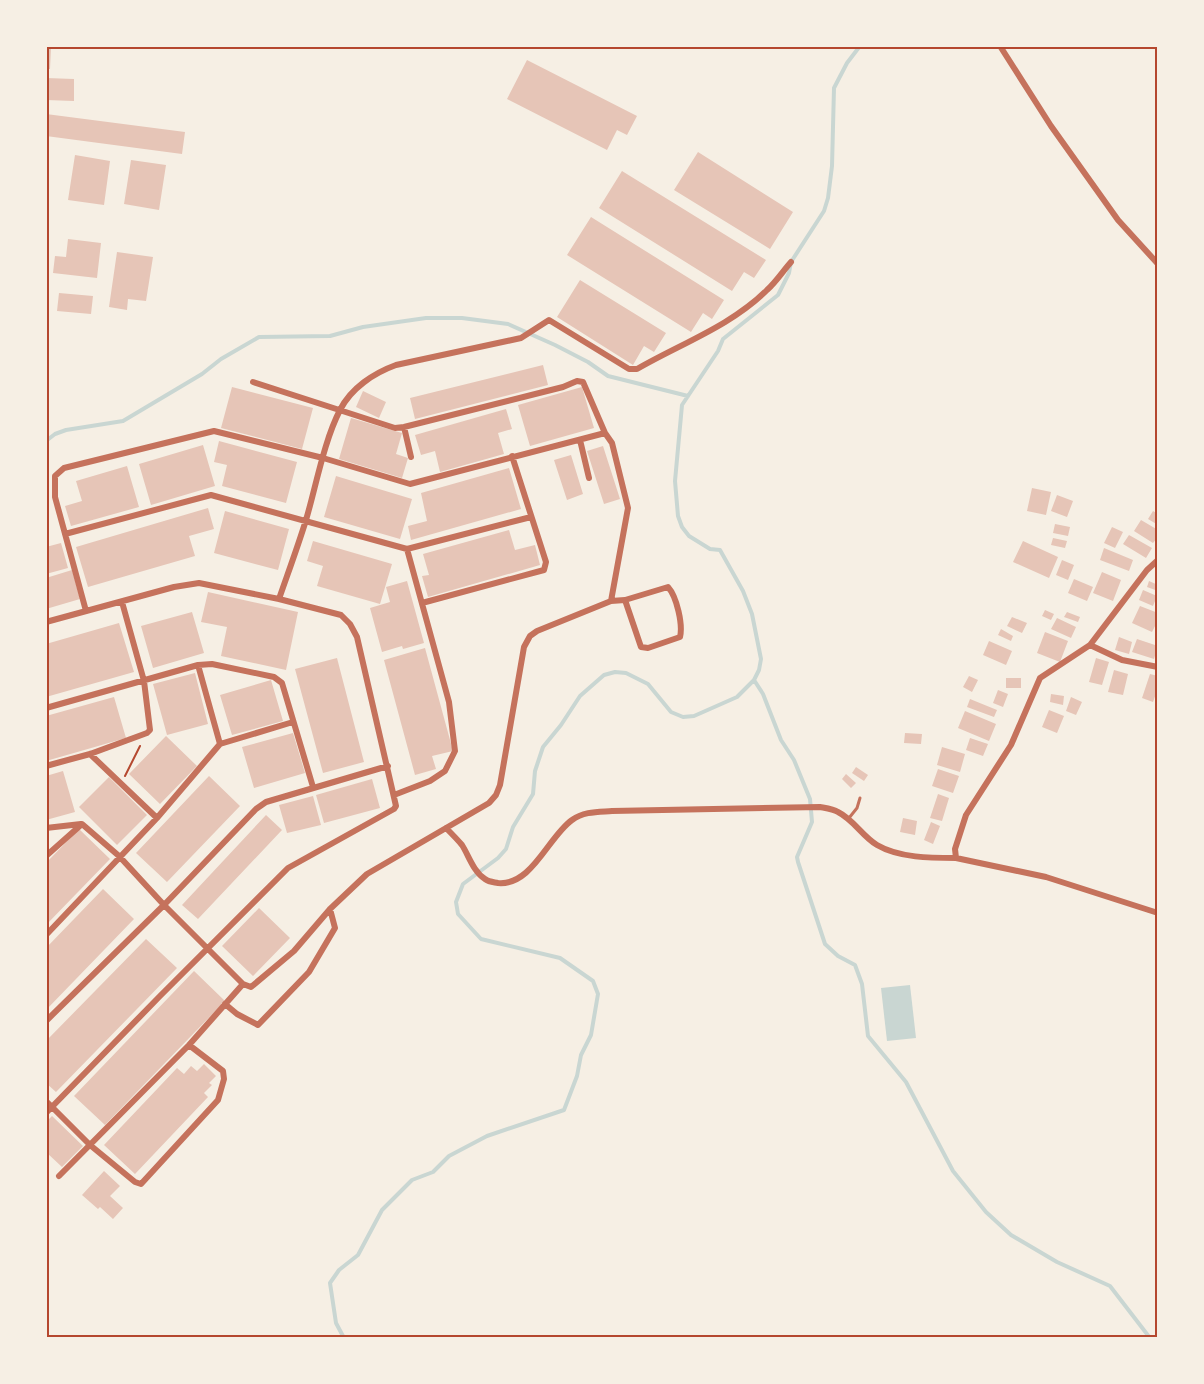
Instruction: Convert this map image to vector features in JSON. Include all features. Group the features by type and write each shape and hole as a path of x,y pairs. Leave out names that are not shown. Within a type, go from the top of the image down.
{"street":[{"path":"1000,46 1051,126 1118,220 1158,264"},
{"path":"279,599 340,409 367,379 380,371 424,359 521,338 549,320 629,369 637,369 746,308 768,290 791,262"},
{"path":"253,382 395,428 562,387 577,381 583,382 605,433 612,443 628,508 611,601"},
{"path":"404,427 411,457"},
{"path":"86,611 55,497 55,476 64,468 214,431 323,458 410,484 605,433"},
{"path":"580,440 590,478"},
{"path":"422,603 544,570 546,562 512,456"},
{"path":"65,534 211,495 407,549 531,517"},
{"path":"394,795 430,781 445,771 455,751 449,702 407,549"},
{"path":"956,858 955,849 966,815 1011,745 1040,678 1090,645 1147,570 1158,560"},
{"path":"46,622 174,587 199,583 279,599 341,615 350,624 357,637 396,806 288,868 46,1113"},
{"path":"46,828 82,824 119,856 243,984 251,987 285,958 330,909 367,874 489,803 496,795 500,785 524,647 530,636 611,601 624,600 668,587 673,594 681,630 680,638 648,648 641,647 624,600"},
{"path":"46,766 90,754 147,733 151,727 144,681 122,602"},
{"path":"1090,645 1122,660 1158,667"},
{"path":"46,708 198,665 223,665 278,679 282,682 313,787"},
{"path":"198,665 220,744"},
{"path":"46,935 157,818 220,744 293,722"},
{"path":"90,754 157,818"},
{"path":"46,1021 164,905 256,809 266,802 388,766"},
{"path":"446,828 461,844 484,879 490,882 512,882 530,869 558,833 573,819 586,813 820,807 837,811 878,846 896,852 935,858 956,858 1046,878 1158,913"},
{"path":"46,856 82,824"},
{"path":"225,1004 237,1014 258,1025 309,972 321,953 335,928 330,909"},
{"path":"59,1176 189,1045 243,984"},
{"path":"46,1101 90,1145 135,1182 141,1184 218,1100 224,1079 222,1071 189,1045"}],"lane":[{"path":"848,819 855,813 860,798"}],"path":[{"path":"121,783 147,733"}],"shaded area":[{"path":"910,985 916,1038 887,1041 881,988"}],"building":[{"path":"46,47 51,47 50,69 46,69"},
{"path":"527,60 637,116 627,135 617,130 607,150 507,99"},
{"path":"46,78 74,79 74,101 46,100"},
{"path":"46,114 185,132 182,154 46,136"},
{"path":"698,152 793,212 770,249 674,190"},
{"path":"75,155 110,161 104,205 68,200"},
{"path":"131,160 166,165 159,210 124,204"},
{"path":"622,171 766,260 754,278 744,272 732,291 599,208"},
{"path":"591,217 724,300 712,319 703,313 691,332 567,255"},
{"path":"68,239 101,243 97,278 53,273 55,256 66,257"},
{"path":"117,252 153,257 146,301 128,299 127,310 109,307"},
{"path":"580,280 666,333 654,352 644,346 633,365 557,317"},
{"path":"59,293 93,296 91,314 57,311"},
{"path":"543,365 548,385 415,419 410,398"},
{"path":"232,387 313,408 302,449 221,428"},
{"path":"582,387 594,428 530,446 518,405"},
{"path":"363,391 386,402 379,418 356,407"},
{"path":"506,409 512,429 498,433 504,454 440,472 435,451 421,455 415,435"},
{"path":"351,418 402,433 396,454 408,458 402,478 339,459"},
{"path":"219,441 297,462 286,503 222,486 227,465 214,462"},
{"path":"203,445 215,486 151,505 139,464"},
{"path":"603,446 620,499 604,504 587,451"},
{"path":"571,455 583,494 567,500 554,460"},
{"path":"127,466 139,507 71,526 65,506 82,501 76,481"},
{"path":"509,468 521,509 411,540 408,526 427,521 421,493"},
{"path":"336,476 412,499 400,539 324,517"},
{"path":"1032,488 1051,492 1046,515 1027,511"},
{"path":"1057,495 1073,501 1067,517 1051,511"},
{"path":"208,508 214,529 189,536 195,556 88,587 76,547"},
{"path":"225,511 289,529 278,570 214,553"},
{"path":"1153,511 1158,514 1158,525 1148,519"},
{"path":"1141,520 1158,530 1158,537 1153,543 1134,531"},
{"path":"1055,524 1070,527 1068,536 1053,533"},
{"path":"1112,527 1123,532 1115,548 1104,543"},
{"path":"509,530 515,550 535,545 540,565 428,597 422,576 429,575 423,554"},
{"path":"1129,535 1152,548 1146,558 1123,544"},
{"path":"1053,538 1067,541 1065,548 1051,545"},
{"path":"313,541 392,564 380,604 317,586 323,566 307,561"},
{"path":"1023,541 1058,557 1049,578 1013,562"},
{"path":"61,543 68,568 46,574 46,547"},
{"path":"1104,548 1133,560 1129,571 1100,560"},
{"path":"1062,560 1074,565 1068,580 1056,575"},
{"path":"72,570 80,599 46,609 46,578"},
{"path":"1102,572 1121,580 1113,601 1093,593"},
{"path":"1074,579 1093,587 1087,601 1068,593"},
{"path":"407,581 424,643 382,652 370,608 390,602 386,587"},
{"path":"1149,581 1158,585 1158,591 1147,587"},
{"path":"1143,590 1157,596 1153,606 1139,600"},
{"path":"208,592 298,612 286,670 221,656 227,627 201,622"},
{"path":"1140,606 1158,613 1158,620 1152,632 1132,623"},
{"path":"1045,610 1054,614 1051,620 1042,616"},
{"path":"192,612 204,653 153,668 141,626"},
{"path":"1067,612 1080,617 1078,622 1064,617"},
{"path":"1012,617 1027,623 1022,633 1007,626"},
{"path":"1057,618 1076,627 1071,638 1051,629"},
{"path":"119,623 134,672 46,697 46,644"},
{"path":"1001,629 1013,636 1011,641 998,635"},
{"path":"1045,632 1068,641 1060,662 1037,653"},
{"path":"1119,637 1132,642 1129,654 1115,650"},
{"path":"1137,639 1158,646 1154,659 1132,652"},
{"path":"989,641 1012,651 1006,665 983,655"},
{"path":"425,648 453,751 432,756 436,769 415,775 384,660"},
{"path":"337,658 364,762 323,773 295,669"},
{"path":"1096,658 1109,662 1102,685 1089,682"},
{"path":"1114,670 1128,674 1123,695 1108,692"},
{"path":"195,673 208,724 167,735 153,684"},
{"path":"1150,674 1158,676 1158,688 1153,702 1142,698"},
{"path":"969,676 978,680 972,692 963,687"},
{"path":"1006,678 1021,678 1021,688 1006,688"},
{"path":"271,680 283,721 232,735 220,695"},
{"path":"998,690 1008,694 1003,707 993,703"},
{"path":"1051,694 1064,696 1063,705 1050,702"},
{"path":"114,697 126,738 46,761 46,716"},
{"path":"1071,697 1082,702 1076,715 1066,711"},
{"path":"970,699 997,710 994,717 967,707"},
{"path":"1049,710 1064,716 1057,733 1042,727"},
{"path":"965,711 996,724 989,741 958,728"},
{"path":"293,733 305,773 254,788 242,747"},
{"path":"905,733 922,734 921,744 904,743"},
{"path":"166,736 197,766 160,804 129,774"},
{"path":"970,738 988,744 983,756 966,750"},
{"path":"942,747 965,754 960,772 937,765"},
{"path":"856,767 868,775 864,781 852,773"},
{"path":"938,769 959,776 953,793 932,786"},
{"path":"63,771 75,812 46,820 46,776"},
{"path":"846,774 856,783 851,788 842,779"},
{"path":"209,776 240,806 167,882 136,853"},
{"path":"109,777 147,815 117,845 79,807"},
{"path":"372,779 380,808 324,823 316,795"},
{"path":"938,794 949,798 942,821 930,818"},
{"path":"313,796 321,825 287,833 279,805"},
{"path":"266,815 282,830 198,919 182,905"},
{"path":"903,818 917,821 915,835 900,832"},
{"path":"931,822 940,826 933,844 924,840"},
{"path":"79,829 110,859 46,925 46,863"},
{"path":"103,889 134,919 46,1010 46,948"},
{"path":"259,908 290,938 253,976 222,946"},
{"path":"146,939 177,968 56,1092 46,1083 46,1041"},
{"path":"194,971 225,1001 105,1125 74,1096"},
{"path":"204,1064 216,1076 209,1083 212,1085 204,1093 208,1097 135,1174 104,1145 177,1068 184,1074 191,1066 197,1071"},
{"path":"52,1116 83,1146 62,1167 46,1152 46,1122"},
{"path":"104,1171 120,1186 110,1196 123,1208 113,1219 82,1195"}],"waterway":[{"path":"344,1338 336,1323 330,1283 339,1270 358,1255 382,1210 412,1180 433,1172 449,1156 487,1136 564,1110 577,1076 581,1055 591,1035 598,994 593,981 560,958 481,939 458,914 456,902 463,884 498,858 506,849 513,827 533,794 535,771 543,747 580,696 604,675 615,672 626,673 648,684 671,712 683,717 694,716 737,697 754,680 759,670 761,659 752,614 743,591 720,550 710,549 689,536 678,516 675,481 682,405 718,351 723,339 778,295 789,273 791,262 824,211 832,166 834,88 847,63 860,46"},
{"path":"46,441 66,430 123,421 259,337 330,336 363,327 426,318 462,318 508,324 588,362 608,376 688,396"},
{"path":"754,680 763,694 781,740 794,760 810,799 812,822 797,857 798,862 825,944 838,956 855,965 862,984 868,1036 906,1082 953,1171 986,1212 1011,1235 1057,1262 1110,1286 1150,1338"}]}
